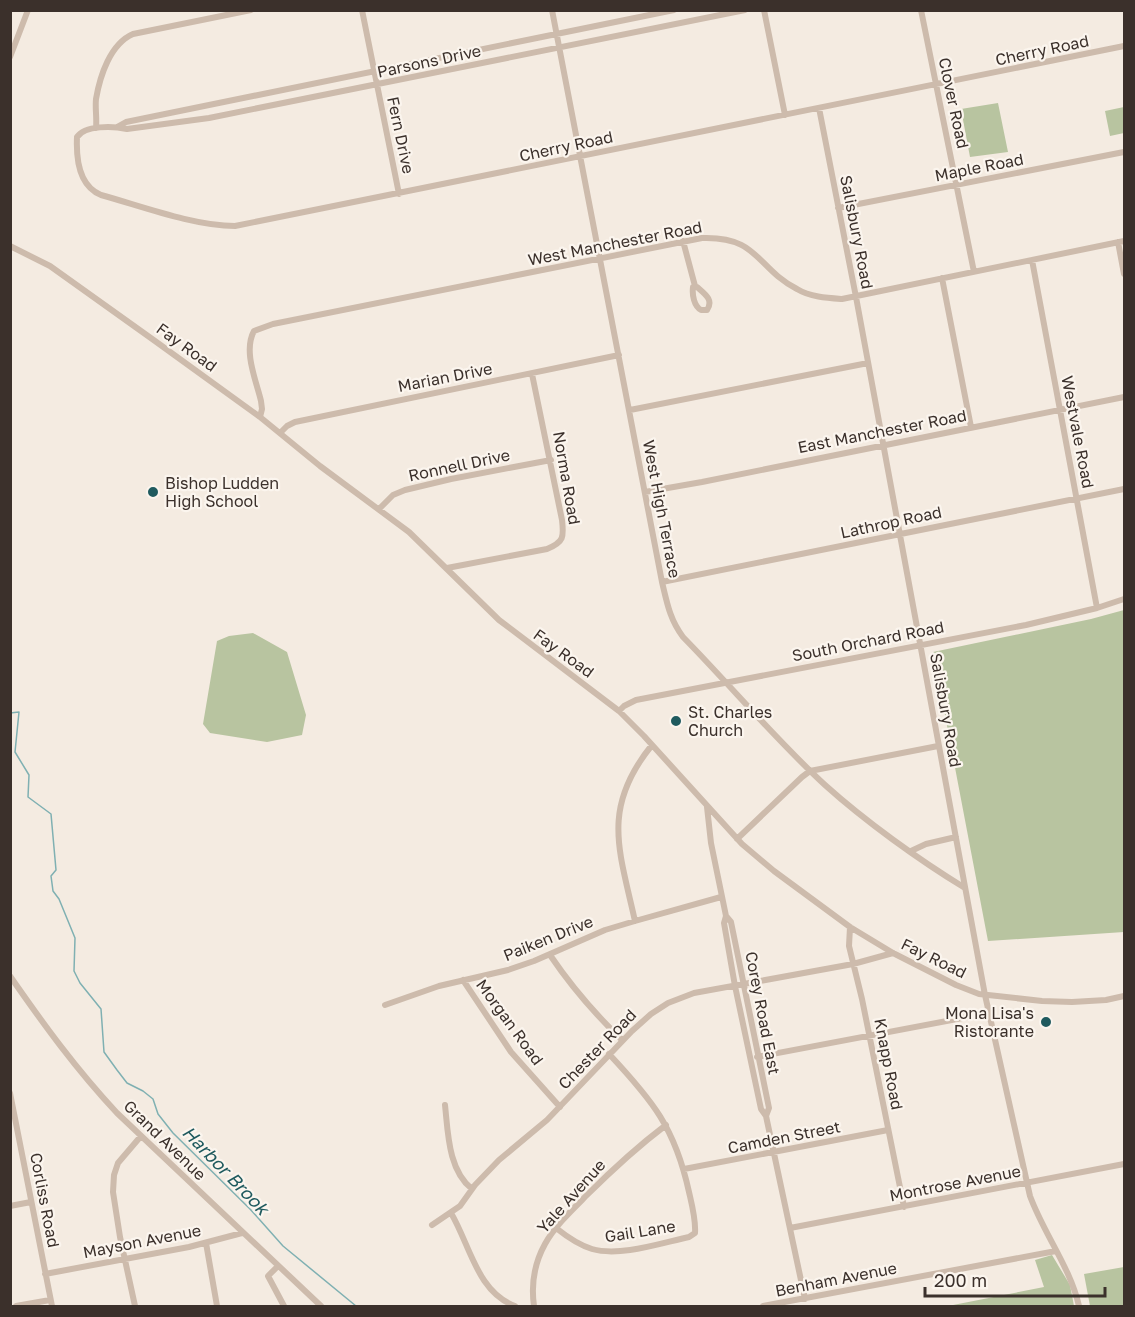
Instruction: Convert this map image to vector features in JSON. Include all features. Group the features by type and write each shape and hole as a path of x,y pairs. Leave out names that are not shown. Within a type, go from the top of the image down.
{"street":[{"path":"10,57 28,10"},
{"path":"96,128 96,100 100,84 115,49 124,38 251,10"},
{"name":"Fern Drive","path":"362,10 399,194"},
{"name":"West High Terrace","path":"552,10 662,582 674,624 683,637 810,771 848,805 965,888"},
{"name":"Parsons Drive","path":"117,127 126,122 674,10"},
{"name":"Parsons Drive","path":"96,128 127,129 209,118 377,86 745,10"},
{"path":"764,10 785,115"},
{"name":"Clover Road","path":"921,10 975,272"},
{"path":"648,16 652,29"},
{"name":"Cherry Road","path":"96,128 79,133 77,137 82,177 93,192 189,219 235,226 1125,46"},
{"path":"206,106 209,118"},
{"name":"Salisbury Road","path":"819,108 989,1013 1027,1183 1040,1221 1073,1285 1079,1306"},
{"name":"Maple Road","path":"838,208 1125,152"},
{"name":"West Manchester Road","path":"260,417 261,401 250,354 249,339 256,330 273,324 702,238 731,240 743,245 783,281 796,289 825,298 842,299 1121,241"},
{"path":"683,241 695,286"},
{"path":"1121,241 1125,274"},
{"name":"Fay Road","path":"10,246 50,266 260,417 409,532 499,620 619,711 737,838 774,871 850,927 893,953 956,985 986,995 1072,1002 1106,1000 1125,996"},
{"name":"Westvale Road","path":"1032,260 1097,608"},
{"path":"942,278 971,427"},
{"name":"Marian Drive","path":"280,433 295,422 620,355"},
{"path":"630,410 868,363"},
{"name":"Norma Road","path":"447,568 548,549 558,544 564,532 532,374"},
{"name":"East Manchester Road","path":"645,492 1125,397"},
{"name":"Ronnell Drive","path":"380,509 393,495 405,490 551,460"},
{"name":"Lathrop Road","path":"662,582 1125,489"},
{"name":"South Orchard Road","path":"619,711 631,702 1026,625 1125,599"},
{"path":"635,921 617,829 629,780 639,761 652,746"},
{"path":"737,838 810,771 938,746"},
{"name":"Corey Road East","path":"707,807 721,897 726,916 731,922 769,1108 766,1116"},
{"path":"911,851 926,844 956,837"},
{"name":"Paiken Drive","path":"385,1005 463,980 508,970 605,930 721,897"},
{"name":"Corey Road East","path":"726,916 724,923 750,1059 761,1109 766,1116 805,1299"},
{"name":"Knapp Road","path":"850,927 849,946 904,1207"},
{"name":"Chester Road","path":"432,1225 460,1206 472,1189 499,1160 547,1120 622,1040 651,1014 668,1003 694,993 853,963 893,953"},
{"path":"550,954 571,985 622,1040"},
{"name":"Grand Avenue","path":"10,976 75,1068 141,1136 321,1306"},
{"name":"Morgan Road","path":"463,980 511,1052 560,1107"},
{"path":"750,1059 989,1013"},
{"path":"609,1054 644,1092 666,1125 684,1169"},
{"name":"Corliss Road","path":"12,1096 51,1303"},
{"path":"445,1105 449,1146 459,1173 472,1189"},
{"name":"Yale Avenue","path":"534,1306 532,1287 536,1265 545,1244 556,1228 620,1163 666,1125"},
{"name":"Camden Street","path":"684,1169 888,1130"},
{"path":"135,1306 120,1237 114,1175 118,1163 141,1136"},
{"name":"Montrose Avenue","path":"790,1228 1125,1164"},
{"name":"Gail Lane","path":"556,1228 598,1251 642,1248 689,1237 696,1230 684,1169"},
{"path":"10,1206 32,1202"},
{"path":"451,1213 484,1281 494,1294 515,1306"},
{"name":"Mayson Avenue","path":"45,1274 206,1243 242,1233"},
{"path":"206,1243 218,1306"},
{"name":"Benham Avenue","path":"763,1306 1056,1251"},
{"path":"278,1266 268,1276 284,1306"},
{"path":"16,1306 51,1303"}],"green space":[{"path":"998,103 1008,152 970,157 961,109"},
{"path":"1124,107 1124,133 1110,136 1105,111"},
{"path":"1124,610 1124,932 988,941 933,652"},
{"path":"253,633 287,652 306,715 302,735 267,742 210,733 203,724 217,641 229,636"},
{"path":"1052,1255 1070,1285 1074,1306 948,1306 1044,1287 1035,1260"},
{"path":"1124,1267 1124,1306 1090,1306 1084,1274"}],"waterway":[{"name":"Harbor Brook","path":"10,713 19,712 15,752 29,775 28,797 51,814 56,870 51,876 53,891 59,899 75,938 74,971 80,983 101,1009 104,1052 127,1083 153,1099 158,1114 173,1133 250,1209 283,1246 356,1306"}],"place":[{"name":"Bishop Ludden High School","path":"153,492"},
{"name":"St. Charles Church","path":"676,721"},
{"name":"Mona Lisa's Ristorante","path":"1046,1022"}]}
